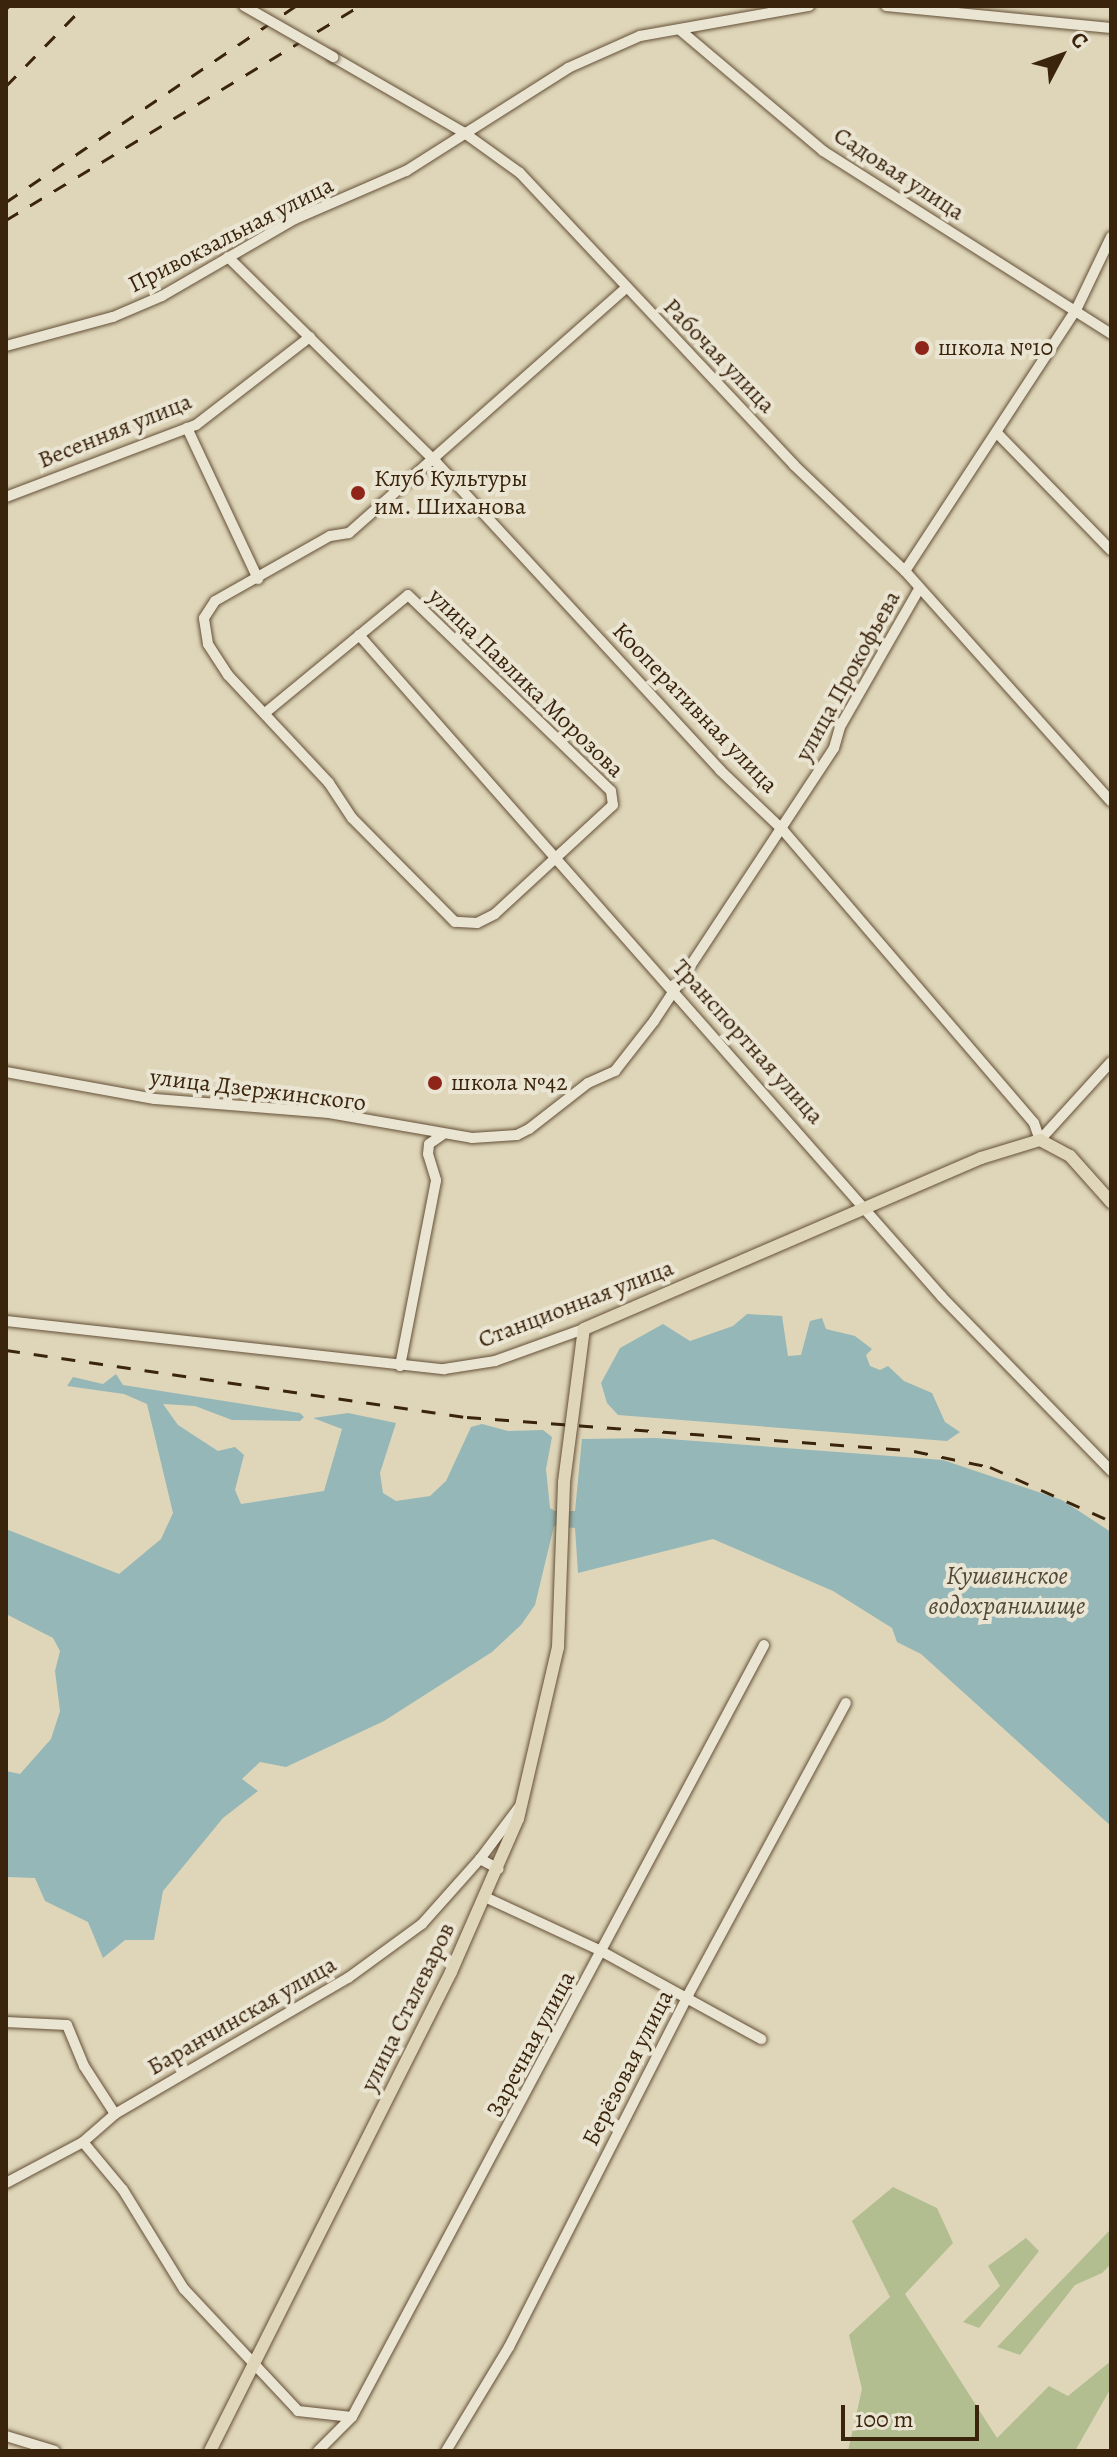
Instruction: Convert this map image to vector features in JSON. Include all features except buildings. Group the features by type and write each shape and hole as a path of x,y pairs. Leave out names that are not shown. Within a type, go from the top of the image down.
{"main road":[{"name":"Кооперативная улица","path":"1040,1140 1070,1156 1111,1202"},
{"name":"Станционная улица","path":"584,1329 981,1158 1040,1140"},
{"name":"улица Сталеваров","path":"210,2451 487,1898 522,1802 555,1668 564,1482 584,1329"}],"street":[{"name":"Рабочая улица","path":"244,6 463,132 520,173 794,465 905,571 918,591 1111,801"},
{"name":"Привокзальная улица","path":"6,346 138,307 295,219 406,171 463,132 580,62 640,36 809,6"},
{"path":"886,6 1111,28"},
{"name":"Садовая улица","path":"680,30 823,151 1111,334"},
{"name":"улица Прокофьева","path":"905,571 998,434 1076,310 1111,237"},
{"name":"Кооперативная улица","path":"228,257 436,462 720,770 782,829 1034,1123 1040,1140"},
{"path":"557,856 495,914 477,923 455,922 352,818 329,783 208,644 208,607 330,536 349,533 436,462 626,288"},
{"name":"Весенняя улица","path":"6,497 187,428 310,337"},
{"path":"187,428 258,579"},
{"path":"998,434 1111,550"},
{"name":"улица Прокофьева","path":"626,1059 676,990 834,748 840,727 918,591"},
{"name":"улица Павлика Морозова","path":"359,635 408,595 611,791 614,801 557,856"},
{"path":"265,713 359,635"},
{"name":"Транспортная улица","path":"359,635 676,990 952,1308 1111,1471"},
{"name":"улица Дзержинского","path":"6,1072 225,1108 329,1113 442,1135 517,1135 626,1059"},
{"path":"1040,1140 1111,1062"},
{"path":"403,1129 428,1154"},
{"path":"400,1366 436,1180 428,1154 429,1144 442,1135"},
{"name":"Станционная улица","path":"6,1321 400,1366 479,1365 584,1329"},
{"name":"Заречная улица","path":"318,2451 352,2417 764,1645"},
{"name":"Берёзовая улица","path":"446,2451 509,2347 688,1995 846,1703"},
{"name":"Баранчинская улица","path":"6,2183 83,2142 115,2114 348,1978 422,1924 480,1859 522,1802"},
{"path":"480,1859 499,1869"},
{"path":"487,1898 688,1995 761,2039"},
{"path":"6,2022 67,2025 84,2066 115,2114"},
{"path":"83,2142 123,2190 150,2242 184,2289 298,2411 352,2417"},
{"path":"6,2436 55,2451"}],"green space":[{"path":"893,2187 937,2208 953,2243 905,2294 997,2438 1049,2386 1068,2396 1111,2361 1111,2388 1075,2451 848,2451 862,2389 849,2335 890,2297 852,2221"},
{"path":"1111,2229 1111,2264 1102,2273 1075,2285 1020,2355 997,2347"},
{"path":"1026,2238 1039,2251 979,2328 963,2322 1000,2286 988,2266"}],"water":[{"path":"747,1314 782,1316 788,1356 801,1355 810,1321 822,1318 826,1329 855,1336 872,1349 866,1355 870,1366 880,1370 888,1366 904,1381 932,1393 945,1422 960,1432 947,1441 618,1415 607,1403 601,1383 620,1348 663,1324 690,1341 733,1326"},
{"name":"Кушвинское водохранилище","path":"116,1374 123,1385 300,1413 304,1417 300,1421 232,1420 195,1406 163,1404 178,1425 218,1451 235,1447 244,1455 235,1490 241,1504 324,1491 342,1429 313,1418 348,1413 396,1423 380,1473 383,1493 396,1501 430,1496 446,1481 471,1427 482,1424 508,1431 543,1430 552,1437 546,1469 550,1508 555,1511 575,1511 582,1439 656,1438 943,1460 1062,1500 1111,1532 1111,1826 921,1654 897,1642 892,1628 833,1591 713,1539 578,1573 575,1528 554,1526 535,1605 521,1625 492,1652 384,1721 286,1767 260,1762 242,1779 258,1791 223,1818 163,1891 154,1940 125,1940 103,1958 88,1922 45,1901 35,1878 6,1877 6,1771 20,1774 51,1739 60,1711 55,1671 60,1651 53,1638 6,1614 6,1529 119,1574 161,1539 173,1513 147,1404 124,1394 67,1386 73,1377 103,1384"}],"railway":[{"path":"6,9 9,6"},
{"path":"6,86 84,6"},
{"path":"6,202 296,6"},
{"path":"6,220 360,6"},
{"path":"6,1350 467,1417 914,1451 990,1467 1111,1521"}],"place":[{"name":"школа №10","path":"922,348"},
{"name":"Клуб Культуры им. Шиханова","path":"358,493"},
{"name":"школа №42","path":"435,1083"}]}
